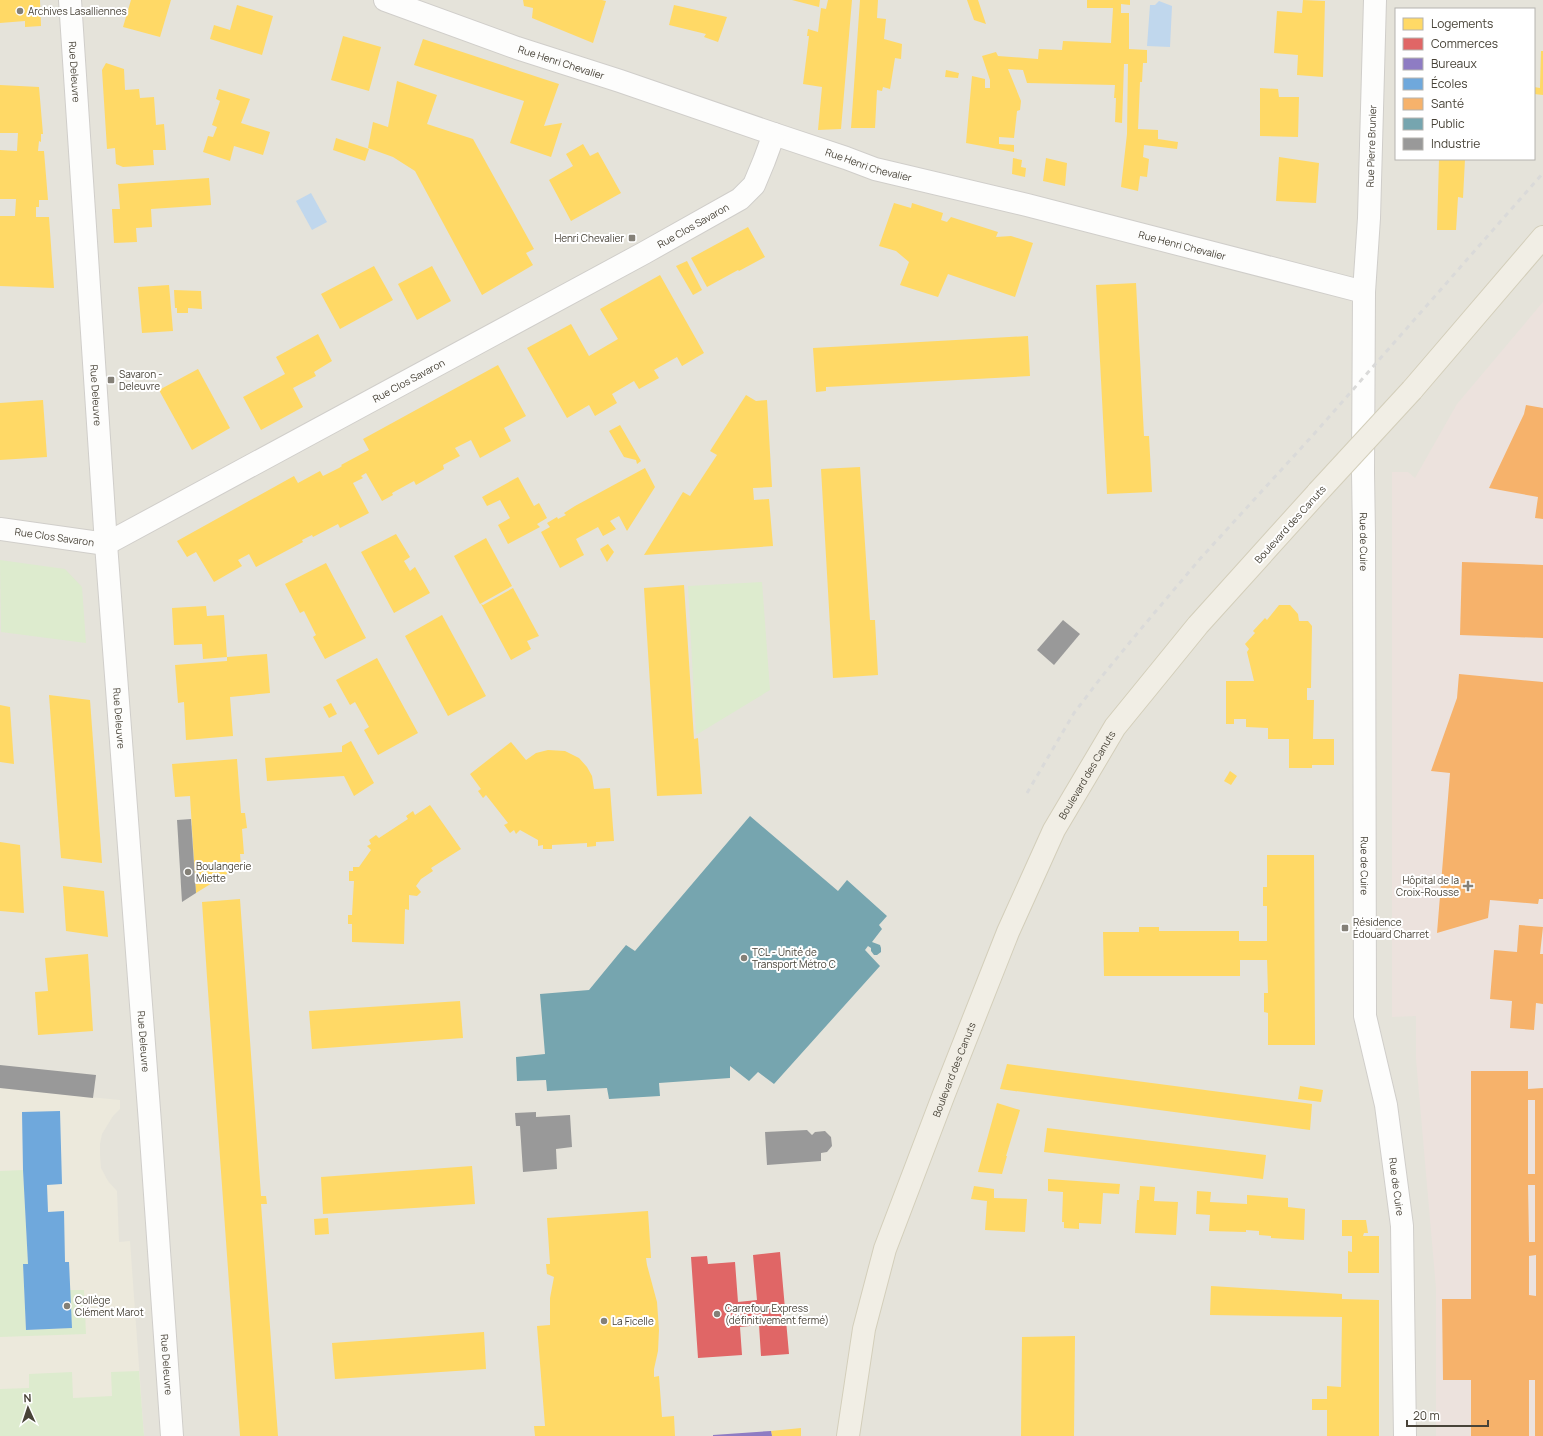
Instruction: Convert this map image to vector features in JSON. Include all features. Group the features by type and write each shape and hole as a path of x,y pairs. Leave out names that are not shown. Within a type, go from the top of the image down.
{"main road":[{"name":"Boulevard des Canuts","path":"848,1436 864,1329 885,1249 946,1087 1008,932 1054,830 1115,727 1198,625 1412,390 1543,237"}],"street":[{"name":"Rue Deleuvre","path":"70,0 106,544 150,1122 172,1436"},
{"name":"Rue Pierre Brunier","path":"1364,292 1369,218 1375,0"},
{"name":"Rue Henri Chevalier","path":"393,1 517,48 620,81 846,158 875,170 1027,205 1364,292"},
{"name":"Rue Clos Savaron","path":"0,529 106,544 644,253 740,199 754,185 774,134"},
{"name":"Rue de Cuire","path":"1364,292 1363,472 1366,1016 1386,1105 1402,1226 1405,1436"}],"shaded area":[{"path":"0,0 1543,0 1543,1436 0,1436"},
{"name":"Hôpital de la Croix-Rousse","path":"1543,302 1543,1436 1436,1436 1436,1288 1416,1059 1416,1016 1392,1017 1392,472 1408,472 1415,478 1457,404"},
{"name":"Collège Clément Marot","path":"0,1088 120,1100 120,1109 113,1116 102,1134 100,1156 101,1168 108,1181 117,1191 119,1242 130,1241 144,1436 0,1436"}],"green space":[{"path":"0,560 65,569 82,587 86,643 1,632"},
{"path":"762,582 770,690 696,735 688,586"},
{"path":"23,1170 28,1264 23,1264 26,1330 71,1328 70,1290 84,1290 86,1334 0,1337 0,1171"},
{"path":"139,1371 144,1436 0,1436 0,1389 29,1388 29,1374 72,1372 73,1398 112,1396 111,1372"}],"water":[{"path":"1159,1 1172,6 1170,47 1147,46 1150,5 1155,5"},
{"path":"311,193 327,222 312,230 296,201"}],"building: Logements":[{"name":"Archives Lasalliennes","path":"0,0 40,0 41,26 25,27 25,21 0,23"},
{"path":"131,0 171,0 160,37 123,27"},
{"path":"523,0 606,1 593,43 532,18 533,8 524,6"},
{"path":"792,0 820,0 819,7"},
{"path":"828,0 852,0 841,129 818,130 822,87 803,84 809,36 807,36 808,29 818,32 821,8 826,9"},
{"path":"860,0 878,0 877,18 886,19 884,39 902,44 901,59 895,58 890,89 883,87 882,91 877,90 875,128 851,128"},
{"path":"967,0 978,0 986,24 974,20"},
{"path":"1087,0 1130,0 1130,5 1121,4 1121,13 1129,13 1129,49 1147,50 1147,63 1143,63 1142,82 1140,82 1138,129 1158,130 1158,139 1178,142 1177,149 1144,145 1143,157 1149,159 1147,177 1140,176 1138,191 1121,187 1127,134 1128,64 1124,64 1122,123 1115,122 1115,85 1027,83 1023,70 1008,69 1021,101 1020,110 1017,111 1014,138 999,137 999,144 1014,145 1014,152 966,143 972,76 985,79 985,88 990,88 990,80 982,56 996,52 998,56 1038,59 1039,49 1062,50 1063,41 1111,43 1113,8 1087,8"},
{"path":"1303,0 1325,1 1323,77 1297,75 1298,55 1274,53 1277,11 1302,13"},
{"path":"237,5 273,16 262,55 210,39 214,25 230,30"},
{"path":"674,5 727,17 718,42 704,37 706,34 669,25"},
{"path":"343,36 381,47 369,91 331,80"},
{"path":"423,39 559,84 544,126 562,123 551,157 510,143 524,101 414,65"},
{"path":"1541,51 1543,51 1543,95 1535,94 1535,87 1540,88"},
{"path":"106,63 124,69 125,90 139,89 140,98 154,97 156,125 164,124 166,150 153,150 154,165 123,167 116,164 115,148 107,149 102,70"},
{"path":"946,70 959,73 958,78 945,77"},
{"path":"397,81 437,95 427,124 473,139 534,249 526,253 533,265 482,295 415,171 393,157 368,148 373,122 388,127"},
{"path":"0,85 39,87 43,134 41,134 41,142 39,141 38,151 44,151 48,200 39,200 39,207 36,207 36,217 49,217 54,288 0,286 0,216 15,216 16,199 0,199 0,150 17,151 18,133 0,133"},
{"path":"1260,88 1278,89 1279,97 1299,97 1298,137 1260,136"},
{"path":"219,89 250,99 241,123 270,132 263,155 234,146 230,161 203,152 208,136 213,137 217,127 212,125 220,101 216,99"},
{"path":"336,138 369,149 365,161 333,150"},
{"path":"583,144 590,156 598,152 621,193 571,221 549,180 573,166 566,154"},
{"path":"1279,157 1319,163 1316,203 1276,201"},
{"path":"1013,158 1022,160 1021,167 1026,168 1025,177 1012,174"},
{"path":"1046,158 1067,163 1065,186 1043,181"},
{"path":"1439,160 1465,160 1463,198 1458,197 1456,230 1437,230"},
{"path":"209,178 211,205 151,209 152,227 136,228 137,242 114,243 112,209 120,209 118,184"},
{"path":"894,203 911,208 912,203 943,213 941,220 947,222 951,217 998,232 996,237 1011,236 1033,243 1015,297 948,274 938,297 900,285 909,262 896,251 879,246"},
{"path":"748,227 765,257 707,287 691,258"},
{"path":"687,261 702,290 693,295 676,266"},
{"path":"374,266 393,300 340,329 321,294"},
{"path":"432,266 451,301 417,320 398,284"},
{"path":"660,275 704,353 682,366 677,357 654,370 659,378 639,389 634,381 612,394 617,403 595,416 589,405 567,418 527,348 571,324 589,356 618,339 600,309"},
{"path":"1136,283 1144,436 1149,436 1152,492 1107,494 1096,285"},
{"path":"169,285 173,331 142,333 138,287"},
{"path":"174,290 201,291 202,309 188,308 188,313 177,313 177,308 175,308"},
{"path":"318,334 332,361 314,372 316,376 293,388 303,407 261,430 243,397 285,374 276,357"},
{"path":"1028,336 1030,376 826,387 826,391 816,392 813,348"},
{"path":"498,365 526,416 504,428 511,441 480,458 471,440 455,448 460,456 443,465 444,469 416,485 414,481 392,493 393,495 382,501 366,473 361,476 363,478 353,483 369,513 340,528 338,524 313,537 312,535 302,540 303,542 256,567 249,554 238,560 242,566 214,582 196,552 187,557 177,541 294,476 298,483 320,471 323,476 339,468 342,466 341,465 369,450 363,439"},
{"path":"198,369 230,428 192,450 159,390"},
{"path":"746,395 756,401 767,400 772,487 753,488 754,500 769,499 773,546 644,555 683,492 690,496 717,455 710,451"},
{"path":"43,400 47,457 0,460 0,403"},
{"path":"620,425 641,461 637,464 636,460 624,457 609,431"},
{"path":"860,467 870,620 875,620 878,675 833,678 821,469"},
{"path":"645,468 655,487 627,531 619,516 610,521 616,529 603,536 598,527 576,539 584,555 560,568 541,532 550,527 547,523 557,517 558,519 566,515 564,513 575,506"},
{"path":"518,477 534,506 539,503 547,518 537,524 540,527 508,544 498,525 510,518 500,500 487,506 482,497"},
{"path":"396,534 410,557 404,561 410,571 415,567 430,593 394,613 361,552"},
{"path":"486,538 512,586 480,604 454,556"},
{"path":"608,544 614,552 607,562 600,549"},
{"path":"326,563 366,638 325,659 313,637 316,635 304,611 300,613 285,584"},
{"path":"684,585 694,739 698,738 702,794 657,796 644,588"},
{"path":"513,588 539,636 527,641 531,649 511,660 481,604 483,605"},
{"path":"1279,605 1290,605 1298,614 1299,621 1308,621 1312,626 1311,688 1307,688 1307,700 1314,700 1313,739 1334,739 1334,765 1312,765 1312,768 1289,768 1289,739 1268,739 1268,728 1246,727 1246,719 1234,719 1234,724 1226,724 1226,681 1254,681 1247,652 1249,649 1245,644 1255,633 1253,631 1265,618 1267,620"},
{"path":"206,606 207,616 224,615 227,657 203,659 202,644 174,645 172,608"},
{"path":"442,615 486,696 448,716 405,636"},
{"path":"267,654 270,693 230,697 233,736 186,740 184,702 178,703 175,665 227,661 227,657"},
{"path":"377,658 418,733 378,755 364,730 369,727 355,702 350,705 336,680"},
{"path":"49,695 90,700 102,863 61,858"},
{"path":"331,703 337,714 329,718 323,707"},
{"path":"0,705 10,707 14,764 0,762"},
{"path":"351,741 374,783 354,796 344,776 267,781 265,758 342,752 342,746"},
{"path":"511,742 526,760 536,753 548,750 565,751 579,758 587,767 592,776 594,789 610,788 614,841 596,842 596,846 587,847 587,843 552,845 552,849 543,849 543,845 538,846 538,840 520,830 516,834 514,830 510,833 504,825 508,823 486,795 483,798 478,791 481,789 470,774"},
{"path":"237,759 241,813 245,813 247,828 242,829 244,854 240,854 241,865 196,893 190,796 175,797 172,764"},
{"path":"1230,771 1237,776 1231,785 1224,781"},
{"path":"430,805 461,849 431,868 433,871 421,879 416,886 421,892 417,896 409,895 409,910 405,909 404,944 352,942 352,924 348,924 348,915 352,915 354,881 349,881 349,871 353,871 353,867 359,867 371,850 367,846 371,844 369,840 376,835 379,838 408,819 406,816 413,811 415,815"},
{"path":"0,842 20,845 24,913 0,911"},
{"path":"1267,855 1314,855 1315,1045 1268,1045 1268,1013 1264,1012 1264,993 1268,993 1267,960 1240,960 1240,976 1104,976 1103,932 1139,932 1139,927 1159,927 1159,931 1239,931 1239,941 1267,941 1267,906 1263,906 1263,887 1267,887"},
{"path":"63,886 104,891 108,937 66,931"},
{"path":"240,899 261,1196 266,1196 267,1204 261,1204 278,1436 240,1436 207,977 202,902"},
{"path":"88,954 93,1031 38,1035 35,992 48,991 45,958"},
{"path":"460,1001 463,1038 312,1049 309,1011"},
{"path":"1007,1064 1312,1104 1310,1130 1000,1089"},
{"path":"1300,1086 1323,1090 1321,1102 1298,1099"},
{"path":"997,1103 1020,1110 1002,1174 978,1172"},
{"path":"1047,1128 1266,1155 1263,1179 1044,1152"},
{"path":"472,1166 475,1204 323,1214 321,1177"},
{"path":"1048,1179 1120,1184 1119,1194 1103,1193 1101,1224 1079,1223 1079,1229 1064,1228 1064,1222 1062,1222 1063,1192 1048,1191"},
{"path":"974,1186 994,1189 994,1198 1027,1199 1025,1232 985,1230 987,1201 971,1199"},
{"path":"1140,1186 1155,1187 1154,1201 1178,1202 1176,1235 1135,1233 1137,1200 1139,1200"},
{"path":"1197,1191 1211,1192 1210,1202 1247,1204 1247,1195 1288,1198 1288,1207 1305,1209 1304,1240 1271,1238 1271,1236 1259,1235 1259,1231 1209,1231 1210,1215 1196,1214"},
{"name":"La Ficelle","path":"648,1211 651,1258 646,1258 657,1302 659,1330 658,1351 654,1369 654,1377 659,1376 662,1417 674,1416 675,1436 535,1436 534,1426 545,1426 537,1326 550,1325 550,1298 554,1277 547,1274 546,1264 550,1264 547,1218"},
{"path":"328,1218 329,1234 315,1235 314,1219"},
{"path":"1342,1220 1366,1220 1368,1233 1364,1233 1363,1236 1379,1236 1379,1273 1348,1273 1348,1251 1352,1252 1352,1236 1342,1236"},
{"path":"1211,1286 1342,1294 1342,1299 1379,1300 1379,1436 1327,1436 1327,1410 1312,1410 1312,1399 1327,1399 1327,1386 1341,1387 1342,1317 1210,1315"},
{"path":"484,1332 486,1369 335,1379 332,1343"},
{"path":"1075,1336 1074,1436 1021,1436 1022,1337"},
{"path":"801,1428 801,1436 772,1436 771,1431"}],"building: Commerces":[{"path":"780,1252 789,1354 761,1356 759,1325 740,1327 742,1355 698,1358 691,1257 707,1256 708,1264 735,1262 738,1302 757,1300 753,1255"}],"building: Bureaux":[{"path":"771,1431 772,1436 713,1436 713,1435"}],"building: Écoles":[{"path":"60,1111 62,1184 47,1185 48,1212 64,1211 65,1262 69,1262 72,1328 26,1330 23,1264 28,1264 23,1170 22,1112"}],"building: Santé":[{"path":"1526,405 1543,408 1543,519 1535,518 1538,497 1489,488 1524,414"},
{"path":"1462,562 1543,565 1543,638 1460,635"},
{"path":"1459,674 1543,682 1543,899 1539,899 1538,904 1490,900 1488,918 1437,933 1450,773 1431,771 1457,698"},
{"path":"1519,925 1543,927 1540,954 1543,954 1543,1004 1536,1003 1534,1030 1510,1028 1512,1001 1490,999 1494,950 1517,952"},
{"path":"1471,1071 1528,1071 1528,1089 1543,1088 1543,1436 1535,1436 1535,1380 1529,1380 1529,1436 1471,1436 1471,1380 1443,1380 1442,1299 1471,1299","holes":["1528,1100 1535,1100 1535,1174 1528,1174","1528,1185 1535,1185 1535,1242 1529,1242","1536,1255 1536,1296 1529,1295 1529,1256"]}],"building: Public":[{"name":"TCL - Unité de Transport Métro C","path":"750,816 838,891 847,880 887,916 879,925 882,929 872,942 880,945 881,952 874,955 871,948 868,946 865,950 880,966 774,1084 758,1072 749,1081 730,1066 730,1078 659,1083 660,1096 609,1099 607,1088 547,1091 546,1080 517,1081 516,1057 545,1054 540,994 589,990 626,945 635,951"}],"building: Industrie":[{"path":"1063,620 1080,634 1054,665 1037,650"},
{"path":"191,819 196,893 182,902 177,820"},
{"path":"0,1065 96,1075 93,1098 0,1088"},
{"path":"536,1112 536,1117 570,1115 572,1147 556,1149 557,1169 523,1172 520,1126 516,1126 515,1113"},
{"path":"807,1130 812,1135 815,1132 825,1131 831,1137 832,1146 827,1152 821,1153 821,1161 767,1165 765,1132"}],"railway":[{"path":"1027,793 1074,713 1140,630 1199,560 1314,434 1543,173"}],"place":[{"name":"Archives Lasalliennes","path":"20,11"},
{"name":"Henri Chevalier","path":"632,238"},
{"name":"Savaron - Deleuvre","path":"111,380"},
{"name":"Boulangerie Miette","path":"188,872"},
{"name":"Hôpital de la Croix-Rousse","path":"1468,886"},
{"name":"Résidence Édouard Charret","path":"1345,928"},
{"name":"TCL - Unité de Transport Métro C","path":"744,958"},
{"name":"Collège Clément Marot","path":"67,1306"},
{"name":"Carrefour Express (définitivement fermé)","path":"717,1314"},
{"name":"La Ficelle","path":"604,1321"}]}
